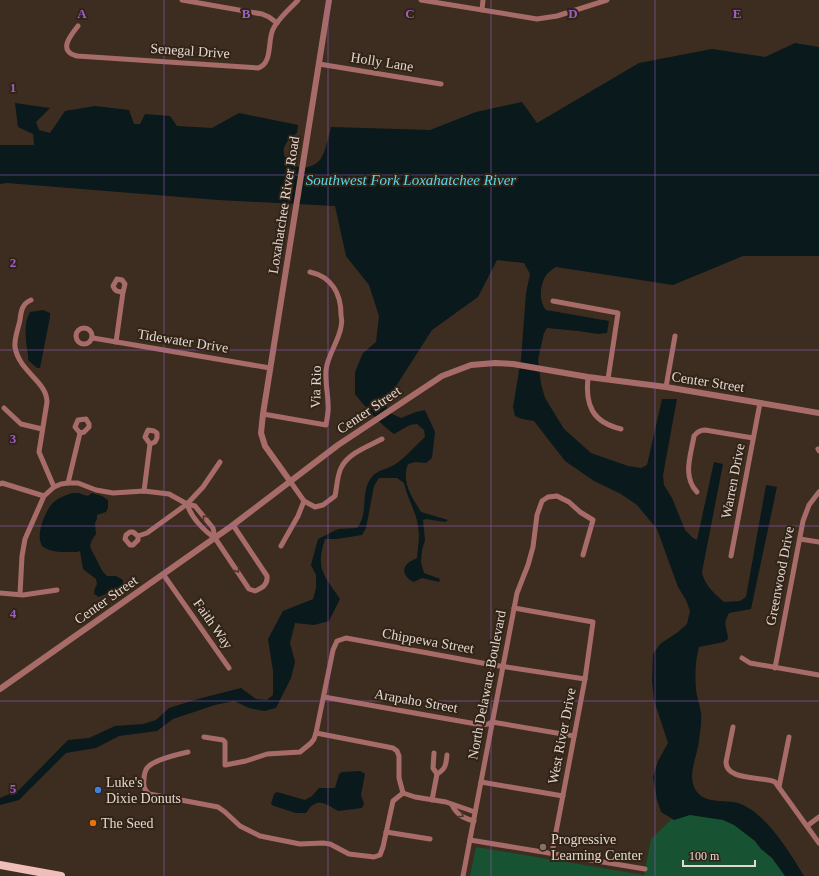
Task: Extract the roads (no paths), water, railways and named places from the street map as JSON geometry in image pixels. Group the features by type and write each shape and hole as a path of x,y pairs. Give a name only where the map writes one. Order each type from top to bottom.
{"main road":[{"path":"0,865 61,876"}],"street":[{"path":"182,0 262,14 277,23"},
{"name":"Senegal Drive","path":"78,26 66,44 68,51 77,56 258,68 266,62 272,32 277,23 298,0"},
{"name":"Loxahatchee River Road","path":"290,481 265,446 261,433 329,0"},
{"path":"421,0 528,18 557,16 607,0"},
{"path":"482,10 483,0"},
{"name":"Holly Lane","path":"319,64 441,84"},
{"name":"Via Rio","path":"263,414 326,425 328,404 326,372 329,355 342,326 341,308 340,300 333,285 321,276 310,272"},
{"path":"116,342 123,292"},
{"path":"31,300 26,303 22,309 15,347 23,366 43,388 46,394 47,402 39,448 40,455 54,487"},
{"path":"553,301 618,313 608,379"},
{"path":"666,387 675,336"},
{"name":"Tidewater Drive","path":"93,338 270,368"},
{"name":"Center Street","path":"0,689 215,538 338,445 442,376 471,365 495,363 519,365 819,412"},
{"path":"588,377 587,398 593,413 605,424 621,429"},
{"name":"Warren Drive","path":"731,556 760,403"},
{"path":"4,408 21,424 42,428"},
{"path":"697,492 691,486 688,470 694,436 699,431 705,430 753,438"},
{"path":"68,483 80,433"},
{"path":"290,481 304,501 315,508 323,505 335,496 340,469 344,462 359,451 382,439"},
{"path":"144,491 150,444"},
{"path":"138,536 147,532 187,504 203,487 220,462"},
{"path":"1,482 44,496"},
{"path":"20,594 23,549 28,532 44,496 54,487 68,483 78,483 96,490 113,493 144,491 169,494 187,504 195,506 213,528 215,538"},
{"name":"Greenwood Drive","path":"775,668 806,513 809,505 819,492"},
{"name":"North Delaware Boulevard","path":"463,876 517,593 533,547 537,515 542,501 548,497 557,496 569,502 580,512 593,520 582,555"},
{"path":"281,546 298,516 304,501"},
{"path":"187,504 189,509 208,533 215,538 249,589 255,591 266,584 267,576 233,525"},
{"path":"800,539 819,542"},
{"name":"Faith Way","path":"163,574 229,668"},
{"path":"0,593 20,594 57,590"},
{"name":"West River Drive","path":"514,608 593,622 585,679 552,854"},
{"name":"Chippewa Street","path":"324,697 335,644 339,640 346,638 493,665 503,665 585,679"},
{"path":"742,658 750,663 819,675"},
{"path":"204,737 223,740 225,742 224,765 246,762 267,754 300,752 314,739 324,697"},
{"name":"Arapaho Street","path":"324,697 482,725 492,722 574,736"},
{"path":"733,727 726,762 729,772 735,775 771,781 780,787 819,843"},
{"path":"316,733 393,748 397,751 399,756 399,778 403,792"},
{"path":"780,787 789,737"},
{"path":"188,752 151,764 147,768 144,778 143,786 145,791 149,794 218,807 240,826 251,833 260,836 300,844 330,844 349,854 370,857 380,855 393,801 403,792"},
{"path":"434,753 433,768 437,774"},
{"path":"432,800 437,774 446,767 447,755"},
{"path":"481,782 563,796"},
{"path":"403,792 415,797 432,800 475,812"},
{"path":"452,805 455,812 462,818 474,822"},
{"path":"807,826 819,817"},
{"path":"386,832 430,839"},
{"path":"470,840 645,869"}],"water":[{"name":"Southwest Fork Loxahatchee River","path":"795,43 819,47 819,256 743,256 673,285 556,267 546,275 542,287 541,299 546,310 609,321 607,333 598,334 547,328 544,333 538,360 541,384 545,398 564,429 591,453 628,466 641,468 647,465 662,399 677,399 663,475 664,485 672,498 685,530 697,540 714,462 723,464 702,572 707,585 724,602 740,601 746,597 766,485 777,487 751,609 729,613 725,624 728,639 724,642 699,647 695,679 696,693 701,713 701,723 692,776 695,789 704,798 738,803 758,815 776,834 804,876 785,876 772,858 761,849 755,841 734,825 723,820 690,815 674,820 661,812 657,800 653,777 658,761 668,743 654,700 652,681 653,654 660,644 687,624 690,611 686,600 678,587 657,529 637,505 621,494 594,481 565,461 534,421 515,416 513,407 521,359 526,293 530,274 524,263 497,260 478,297 432,330 391,394 384,402 390,413 401,418 425,410 435,432 432,458 426,463 415,462 408,464 406,477 408,489 421,512 448,520 445,522 426,519 423,520 425,540 421,562 424,573 440,579 439,582 422,578 414,582 406,577 404,568 409,562 417,558 419,534 417,520 404,483 397,478 379,478 374,486 366,528 362,535 337,539 325,539 322,549 321,565 326,577 340,599 329,621 314,625 295,623 290,643 295,662 291,678 276,708 264,711 249,708 234,701 215,705 173,719 157,731 119,736 96,748 66,753 19,800 0,805 0,798 19,790 68,740 89,738 115,726 143,724 156,720 169,708 241,688 256,699 267,700 273,695 273,671 268,639 283,611 313,599 316,588 316,575 311,565 318,539 338,529 357,528 363,516 366,490 371,478 377,472 390,467 399,461 425,437 424,430 417,424 410,425 394,434 373,416 355,394 355,372 363,353 376,342 379,316 369,285 346,256 335,206 218,200 7,183 0,184 0,145 34,145 33,134 18,127 15,103 50,108 36,122 39,130 50,133 65,111 95,106 129,110 134,124 140,124 145,114 170,116 177,126 212,128 239,113 298,125 297,133 288,141 284,149 285,156 289,162 295,166 303,168 312,166 320,160 325,149 331,127 430,130 476,112 522,102 537,123 639,63 712,49 765,57"},
{"path":"43,310 50,313 50,317 40,368 37,368 28,360 26,322 30,312"},
{"path":"72,493 88,496 92,493 102,496 108,500 108,508 106,512 97,515 95,523 96,534 90,546 103,572 107,576 116,576 123,580 123,584 99,597 94,594 97,584 96,579 83,569 80,551 52,551 45,548 41,544 40,532 42,524 51,504 59,498"},
{"path":"360,771 365,774 361,795 364,804 362,808 338,811 326,804 316,803 310,807 306,813 296,813 271,804 274,794 277,792 305,800 312,796 319,788 335,788 339,774 342,772"}],"place":[{"name":"Luke's Dixie Donuts","path":"98,790"},
{"name":"The Seed","path":"93,823"},
{"name":"Progressive Learning Center","path":"543,847"}]}
